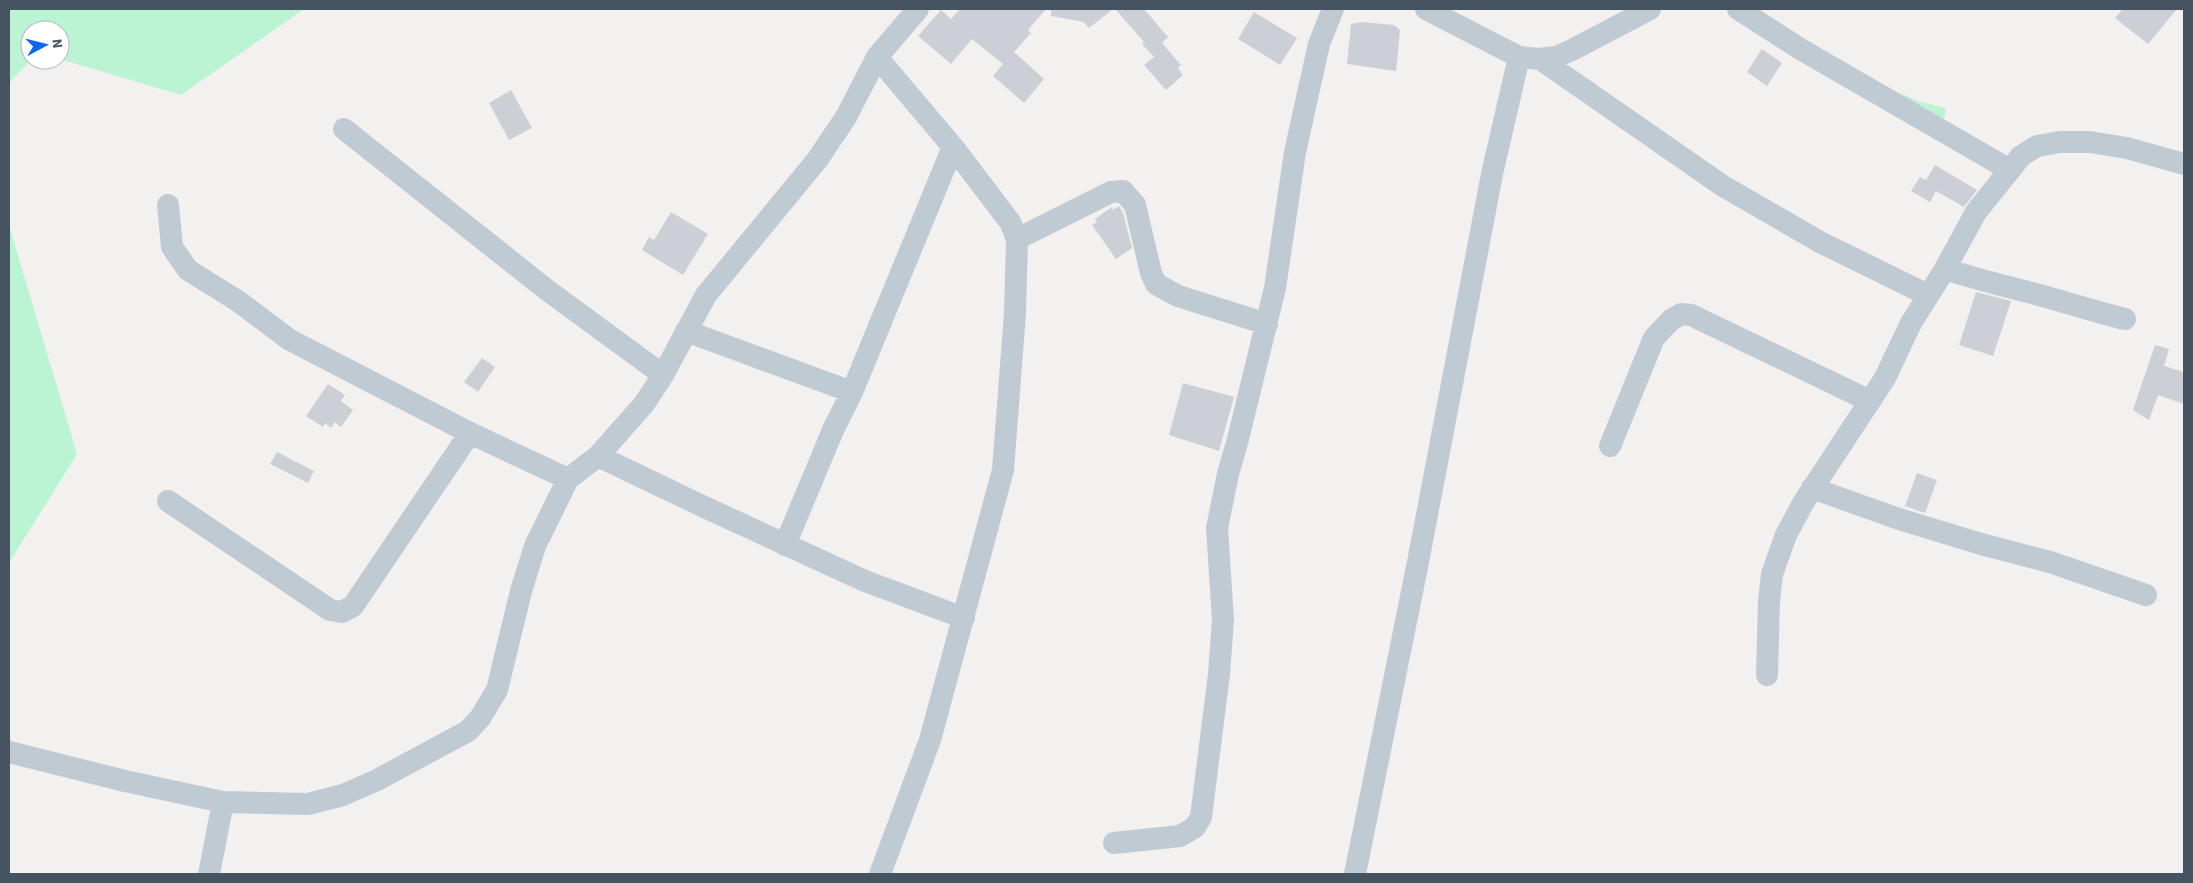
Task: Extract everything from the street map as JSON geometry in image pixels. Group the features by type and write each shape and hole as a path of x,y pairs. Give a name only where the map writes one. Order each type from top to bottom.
{"street":[{"path":"9,752 125,781 223,802 308,804 327,800 377,780 468,731 480,718 497,690 521,591 536,546 568,479 598,456 644,404 663,375 706,295 818,160 846,117 877,57 918,9"},
{"path":"1114,843 1180,836 1194,827 1202,817 1219,674 1223,620 1217,528 1228,474 1275,288 1295,152 1319,44 1333,9"},
{"path":"1426,9 1530,58 1723,186 1820,242 1928,295"},
{"path":"1530,58 1556,57 1650,9"},
{"path":"1738,9 1762,26 1865,88 2010,170"},
{"path":"877,57 953,147 1010,222 1016,239 1015,313 1003,470 930,740 880,874"},
{"path":"1355,874 1416,571 1492,174 1530,58"},
{"path":"344,129 547,290 663,375"},
{"path":"1767,675 1769,601 1772,574 1786,535 1812,488 1885,378 1911,323 1945,269 1976,212 2021,156 2037,146 2060,142 2090,142 2127,148 2184,164"},
{"path":"785,545 833,430 852,392 953,147"},
{"path":"1016,239 1111,192 1123,191 1135,204 1151,273 1156,284 1178,296 1267,324"},
{"path":"168,205 172,247 188,270 238,302 290,340 470,433 568,479"},
{"path":"1945,269 1990,284 2125,319"},
{"path":"1610,446 1654,338 1671,320 1681,314 1690,315 1870,401"},
{"path":"686,331 852,392"},
{"path":"168,501 330,610 342,612 352,606 470,433"},
{"path":"598,456 785,545 866,581 964,618"},
{"path":"1812,488 1899,519 1981,544 2050,562 2146,594"},
{"path":"209,874 223,802"}],"green space":[{"path":"9,9 304,9 181,95 70,62 70,20 20,20 21,70 9,83"},
{"path":"1899,92 1917,101 1945,108 1946,112 1941,126"},
{"path":"9,225 77,454 9,563"}],"building":[{"path":"960,9 1046,9 1028,30 1031,33 1014,52 1044,79 1024,103 993,76 1003,64 972,39 951,64 918,36 941,10 951,19"},
{"path":"1051,9 1113,9 1089,28 1084,22 1051,16"},
{"path":"1115,9 1144,9 1168,37 1162,43 1181,65 1178,68 1183,75 1166,90 1144,65 1154,57 1142,44 1144,42"},
{"path":"2123,9 2177,9 2148,44 2115,18"},
{"path":"1254,12 1297,38 1280,65 1238,39"},
{"path":"1362,22 1394,25 1400,30 1396,71 1347,64 1351,24"},
{"path":"1762,49 1782,63 1767,86 1747,72"},
{"path":"511,90 532,128 509,140 489,103"},
{"path":"1935,165 1977,190 1964,207 1936,191 1930,202 1911,191 1920,177 1926,180"},
{"path":"1119,206 1123,213 1132,248 1116,259 1092,225 1097,222 1095,219 1112,207 1113,210"},
{"path":"671,212 708,234 683,275 642,250 649,237 654,240"},
{"path":"1976,292 2011,301 1993,356 1959,345"},
{"path":"2155,345 2169,349 2164,366 2184,372 2184,404 2158,395 2149,420 2133,410"},
{"path":"482,358 495,367 478,392 464,382"},
{"path":"1183,383 1234,397 1219,451 1169,435"},
{"path":"328,384 345,395 341,401 353,410 341,427 335,422 331,428 325,423 323,427 306,416"},
{"path":"277,452 314,471 308,483 270,464"},
{"path":"1917,473 1937,480 1925,513 1905,506"}]}
